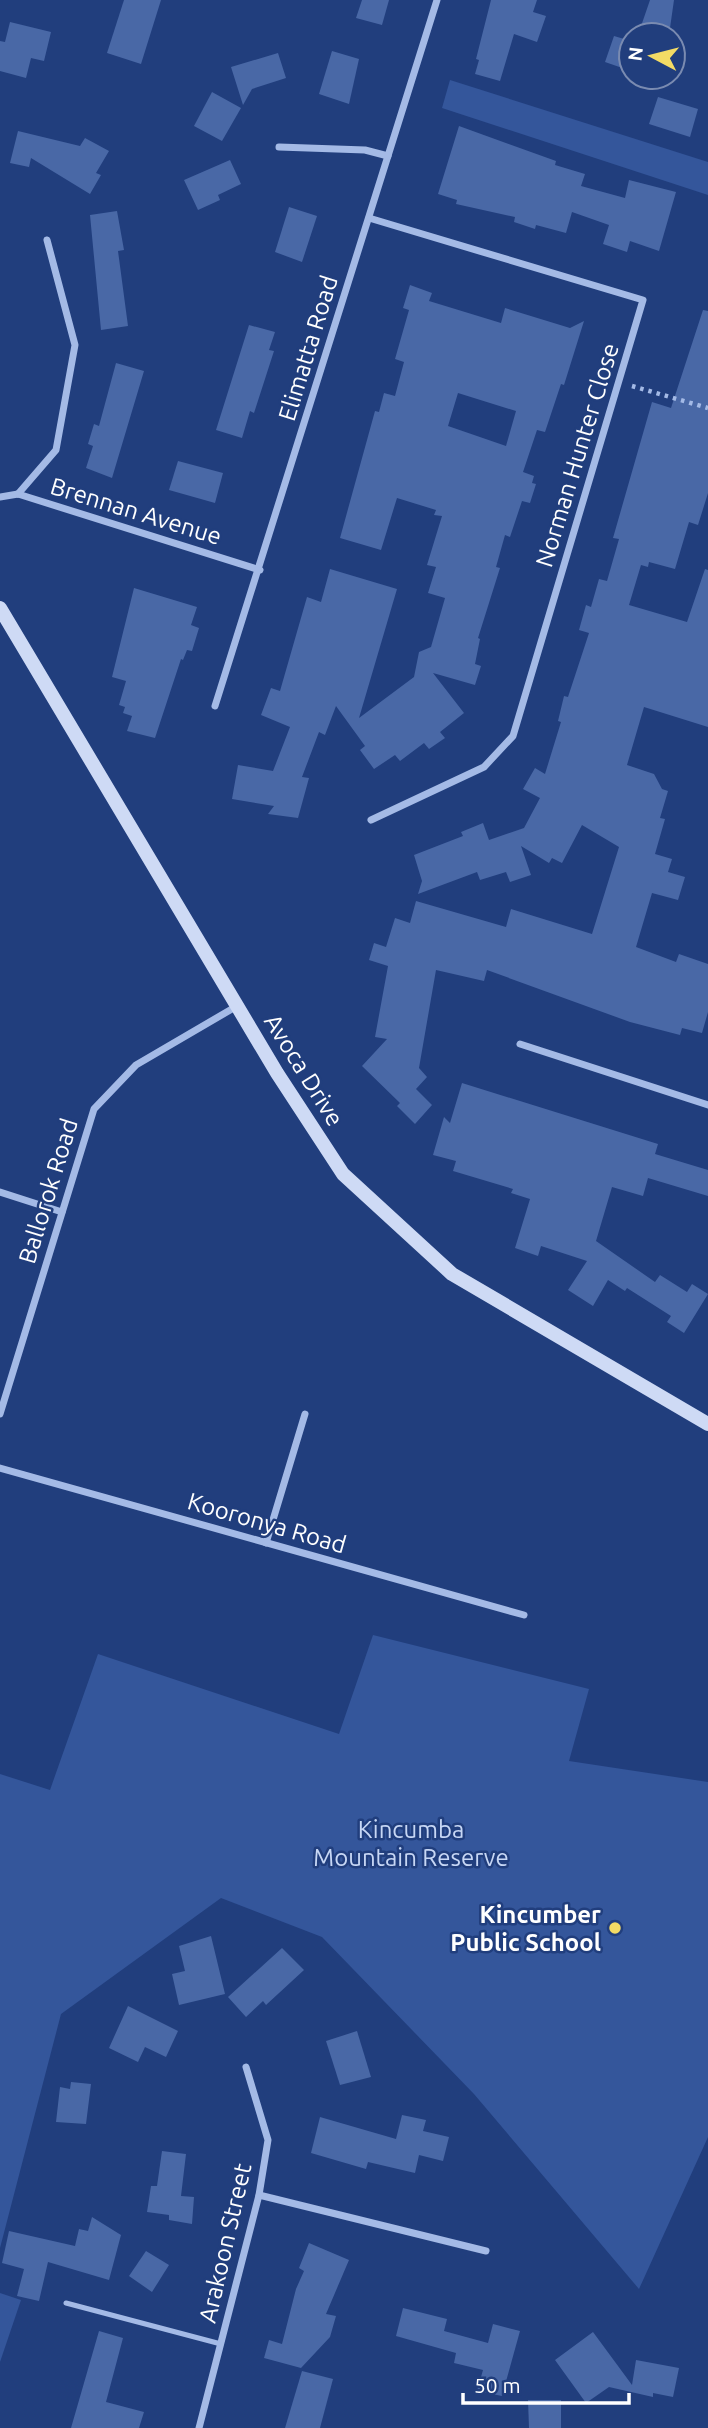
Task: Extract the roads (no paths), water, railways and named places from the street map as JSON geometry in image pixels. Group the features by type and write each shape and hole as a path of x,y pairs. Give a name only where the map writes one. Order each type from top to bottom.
{"main road":[{"name":"Avoca Drive","path":"0,608 277,1073 343,1174 452,1274 708,1424"}],"street":[{"name":"Elimatta Road","path":"215,706 260,570 436,0"},
{"path":"279,147 365,150 388,156"},
{"name":"Norman Hunter Close","path":"369,218 643,300 513,736 484,767 371,820"},
{"path":"18,494 56,450 75,345 47,240"},
{"name":"Brennan Avenue","path":"0,497 18,494 260,570"},
{"name":"Ballorok Road","path":"0,1414 94,1110 136,1065 237,1006"},
{"path":"520,1044 708,1105"},
{"path":"0,1192 62,1212"},
{"path":"266,1543 305,1414"},
{"name":"Kooronya Road","path":"0,1468 524,1615"},
{"name":"Arakoon Street","path":"199,2428 259,2195 268,2140 246,2067"},
{"path":"259,2195 486,2251"}],"lane":[{"path":"66,2303 221,2344"}],"place":[{"name":"Kincumber Public School","path":"615,1928"}],"park label":[{"name":"Kincumba Mountain Reserve","path":"411,1843"}]}
